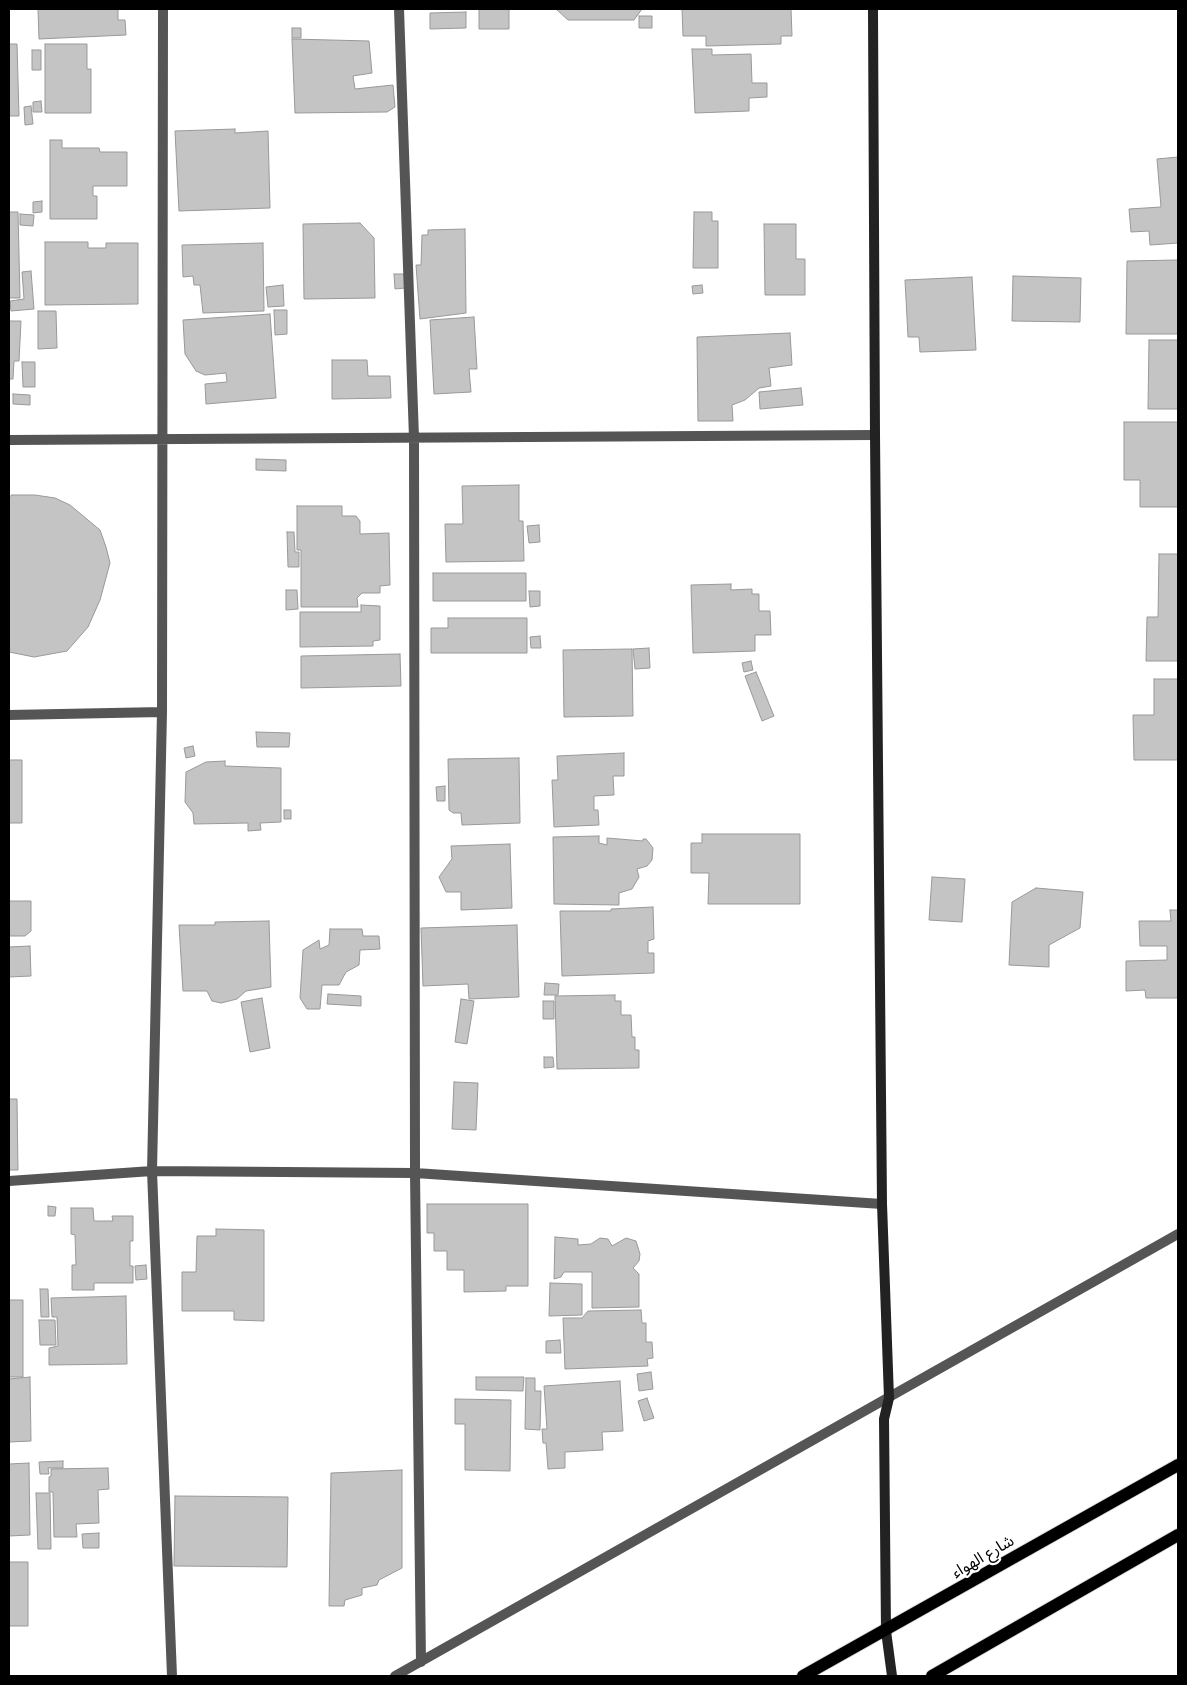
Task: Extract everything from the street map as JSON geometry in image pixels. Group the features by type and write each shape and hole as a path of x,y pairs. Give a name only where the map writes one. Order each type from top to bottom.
{"main road":[{"name":"شارع الهواء","path":"804,1676 1178,1465"},
{"path":"932,1676 1178,1534"}],"street":[{"path":"162,9 162,712 152,1171 172,1676"},
{"path":"399,9 414,438 415,1173 421,1662"},
{"path":"873,9 882,1204 889,1398 884,1419 886,1631 892,1676"},
{"path":"9,440 875,435"},
{"path":"9,715 162,712"},
{"path":"9,1181 152,1171 415,1173 882,1204"},
{"path":"395,1676 1178,1234"}],"building":[{"path":"38,9 118,9 118,20 125,20 126,35 39,39"},
{"path":"479,9 509,9 509,29 479,29"},
{"path":"556,9 642,9 634,20 568,20"},
{"path":"682,9 791,9 792,36 781,36 781,44 706,46 706,36 683,36"},
{"path":"466,12 466,28 430,29 430,13"},
{"path":"639,16 652,16 652,28 639,28"},
{"path":"292,28 301,28 301,38 292,38"},
{"path":"292,39 369,41 372,73 353,76 355,89 393,85 395,107 387,112 295,113"},
{"path":"9,44 17,44 19,116 9,116"},
{"path":"45,44 87,44 87,69 91,69 91,113 45,113"},
{"path":"692,49 712,49 712,55 751,54 752,83 767,83 767,97 749,98 749,111 695,113"},
{"path":"32,50 41,50 41,70 32,70"},
{"path":"41,101 42,112 33,112 33,102"},
{"path":"31,106 33,124 25,125 24,107"},
{"path":"235,129 235,133 268,131 270,208 179,211 175,131"},
{"path":"50,140 62,140 62,148 99,148 100,152 127,152 127,186 93,186 93,196 97,196 97,219 50,219"},
{"path":"1178,157 1178,243 1150,245 1149,231 1131,232 1129,209 1161,207 1157,159"},
{"path":"42,201 42,212 33,213 33,202"},
{"path":"9,212 18,212 20,298 9,298"},
{"path":"694,212 712,212 712,221 718,221 718,268 693,268"},
{"path":"20,214 34,215 33,226 20,225"},
{"path":"360,223 374,238 375,298 304,299 303,224"},
{"path":"764,224 796,224 796,259 805,259 805,295 765,295"},
{"path":"465,229 466,313 420,319 416,265 421,265 422,235 428,235 428,230"},
{"path":"45,242 88,242 88,248 106,248 106,243 138,243 138,304 45,305"},
{"path":"263,243 264,311 203,313 200,285 194,285 193,276 183,277 182,245"},
{"path":"1178,260 1178,334 1126,334 1127,261"},
{"path":"31,271 34,309 11,311 10,301 24,299 22,272"},
{"path":"394,274 404,274 405,288 395,289"},
{"path":"1013,276 1081,278 1080,322 1012,321"},
{"path":"972,277 976,350 920,352 919,337 908,337 905,280"},
{"path":"283,285 284,306 268,307 266,287"},
{"path":"702,285 703,293 693,294 692,286"},
{"path":"274,310 287,310 287,334 275,335"},
{"path":"38,311 56,311 57,348 38,349"},
{"path":"270,314 276,398 206,404 205,384 227,382 226,373 205,375 196,371 185,354 183,320"},
{"path":"474,317 477,369 469,369 471,392 434,394 430,320"},
{"path":"9,321 21,321 19,361 14,361 13,379 9,379"},
{"path":"790,333 792,365 769,368 771,386 759,388 745,400 732,405 733,421 698,421 697,337"},
{"path":"1149,340 1178,340 1178,409 1148,409"},
{"path":"332,360 367,360 368,376 390,376 391,398 332,399"},
{"path":"22,362 35,362 35,387 23,387"},
{"path":"801,388 803,405 760,409 759,392"},
{"path":"13,394 30,395 30,405 13,404"},
{"path":"1124,422 1178,422 1178,507 1140,507 1140,480 1124,480"},
{"path":"256,459 286,460 286,471 256,470"},
{"path":"519,485 519,521 523,521 524,561 446,562 445,524 463,524 462,486"},
{"path":"12,495 35,495 55,498 70,505 100,530 106,547 110,563 100,600 88,627 67,651 34,657 9,652 9,497"},
{"path":"297,506 342,506 342,516 356,516 360,521 360,534 389,533 390,585 380,586 380,593 362,593 357,598 358,607 301,607 301,550 297,550"},
{"path":"539,525 540,542 529,543 527,526"},
{"path":"287,532 294,532 295,552 299,552 299,567 288,567"},
{"path":"1159,554 1178,554 1178,661 1146,661 1147,617 1158,617"},
{"path":"433,573 526,573 526,601 433,601"},
{"path":"731,584 731,590 752,589 752,594 759,594 759,611 770,611 771,635 755,635 755,651 693,653 691,585"},
{"path":"286,590 297,590 298,609 286,610"},
{"path":"529,591 540,591 540,606 530,607"},
{"path":"361,605 380,606 380,640 373,641 373,646 300,647 300,612 361,612"},
{"path":"448,618 527,618 527,653 431,653 431,628 448,628"},
{"path":"540,636 541,648 531,648 530,637"},
{"path":"649,648 650,668 635,669 633,649"},
{"path":"632,649 633,716 564,717 563,650"},
{"path":"400,654 401,686 301,688 301,656"},
{"path":"751,661 753,670 744,672 742,663"},
{"path":"756,672 774,716 762,721 745,676"},
{"path":"1154,679 1178,679 1178,760 1134,760 1133,715 1154,715"},
{"path":"256,732 290,733 289,747 257,747"},
{"path":"193,746 195,756 186,758 184,748"},
{"path":"624,753 624,776 613,776 614,795 594,796 594,810 598,810 599,825 554,827 552,780 558,780 557,756"},
{"path":"519,758 520,823 462,825 461,813 453,813 449,810 448,759"},
{"path":"9,760 22,760 22,823 9,823"},
{"path":"225,761 225,766 281,768 281,822 260,823 261,830 248,831 248,823 194,824 193,813 185,802 186,772 206,762"},
{"path":"445,786 445,801 437,801 436,787"},
{"path":"284,810 291,810 291,819 284,819"},
{"path":"702,834 800,834 800,904 708,904 709,873 691,873 691,843 702,843"},
{"path":"599,836 599,843 607,845 607,838 643,841 643,839 646,839 653,848 652,860 647,866 637,869 639,877 632,889 619,893 619,905 554,904 553,837"},
{"path":"510,844 512,908 461,910 461,892 446,892 439,877 452,859 451,846"},
{"path":"932,877 965,879 962,922 929,920"},
{"path":"1036,888 1083,892 1080,928 1049,945 1049,967 1009,965 1012,902"},
{"path":"9,901 31,901 31,931 25,936 9,936"},
{"path":"653,907 654,939 648,941 648,953 654,953 654,973 562,976 560,911 611,911 611,909"},
{"path":"1170,910 1178,910 1178,998 1146,998 1145,990 1126,991 1126,961 1167,960 1167,946 1140,946 1139,921 1171,921"},
{"path":"269,921 271,987 246,991 237,999 221,1003 212,1001 207,991 183,991 179,925 215,925 215,922"},
{"path":"517,925 519,997 469,999 468,984 423,986 421,928"},
{"path":"330,929 362,929 363,936 379,936 380,949 360,950 359,965 346,972 339,985 322,985 320,1009 307,1009 300,998 303,950 319,940 320,949 329,945"},
{"path":"30,946 31,976 9,977 9,947"},
{"path":"545,983 559,984 558,995 544,995"},
{"path":"328,994 361,996 361,1006 327,1004"},
{"path":"615,995 615,1001 621,1001 621,1015 631,1015 632,1037 635,1037 635,1050 639,1050 639,1068 557,1069 555,996"},
{"path":"262,998 270,1048 250,1052 241,1002"},
{"path":"461,999 474,1001 467,1044 455,1042"},
{"path":"543,1001 554,1001 554,1019 543,1019"},
{"path":"544,1057 553,1057 554,1067 544,1068"},
{"path":"454,1082 478,1083 476,1130 452,1129"},
{"path":"9,1099 17,1099 18,1170 9,1170"},
{"path":"427,1204 528,1204 528,1286 506,1286 506,1291 464,1292 464,1270 447,1270 447,1251 434,1251 434,1233 427,1233"},
{"path":"48,1206 56,1207 55,1216 48,1216"},
{"path":"71,1208 93,1208 94,1221 113,1221 112,1216 133,1216 130,1266 133,1266 133,1283 94,1283 94,1290 72,1290 72,1265 76,1265 75,1235 71,1234"},
{"path":"216,1229 264,1230 264,1321 234,1320 234,1311 182,1311 182,1272 196,1272 197,1236 216,1236"},
{"path":"555,1237 578,1239 578,1245 591,1244 600,1238 608,1239 612,1246 626,1238 636,1241 640,1254 639,1261 633,1268 639,1274 639,1307 592,1308 592,1272 564,1272 561,1277 554,1279"},
{"path":"146,1265 147,1279 136,1280 135,1266"},
{"path":"550,1283 582,1284 582,1315 549,1316"},
{"path":"40,1289 48,1289 49,1317 41,1317"},
{"path":"126,1296 127,1364 49,1365 49,1348 58,1346 57,1317 52,1317 51,1298"},
{"path":"9,1300 23,1300 23,1377 9,1377"},
{"path":"641,1310 642,1323 646,1323 646,1342 652,1342 653,1358 647,1359 648,1366 565,1369 563,1318 582,1318 588,1311"},
{"path":"39,1320 55,1320 56,1345 40,1345"},
{"path":"560,1340 561,1353 546,1353 546,1341"},
{"path":"651,1372 653,1389 639,1391 637,1374"},
{"path":"30,1377 31,1441 9,1442 9,1379"},
{"path":"476,1377 524,1377 523,1391 476,1390"},
{"path":"526,1378 535,1378 535,1391 541,1391 540,1430 525,1429"},
{"path":"620,1381 623,1431 602,1432 603,1450 565,1452 565,1468 548,1469 546,1443 543,1443 542,1429 547,1429 544,1386"},
{"path":"647,1398 654,1418 644,1421 638,1401"},
{"path":"455,1399 511,1400 510,1471 465,1470 465,1424 455,1424"},
{"path":"63,1461 63,1468 48,1468 49,1474 40,1474 39,1462"},
{"path":"29,1463 30,1535 9,1536 9,1464"},
{"path":"108,1468 109,1489 98,1490 99,1523 76,1524 77,1537 54,1537 53,1492 49,1492 51,1469"},
{"path":"402,1470 402,1568 379,1580 377,1585 362,1588 362,1595 345,1600 344,1606 329,1606 331,1473"},
{"path":"36,1493 50,1493 51,1549 38,1549"},
{"path":"175,1496 288,1497 287,1567 174,1566"},
{"path":"99,1533 99,1548 83,1548 82,1534"},
{"path":"9,1562 28,1562 28,1626 9,1626"}]}
